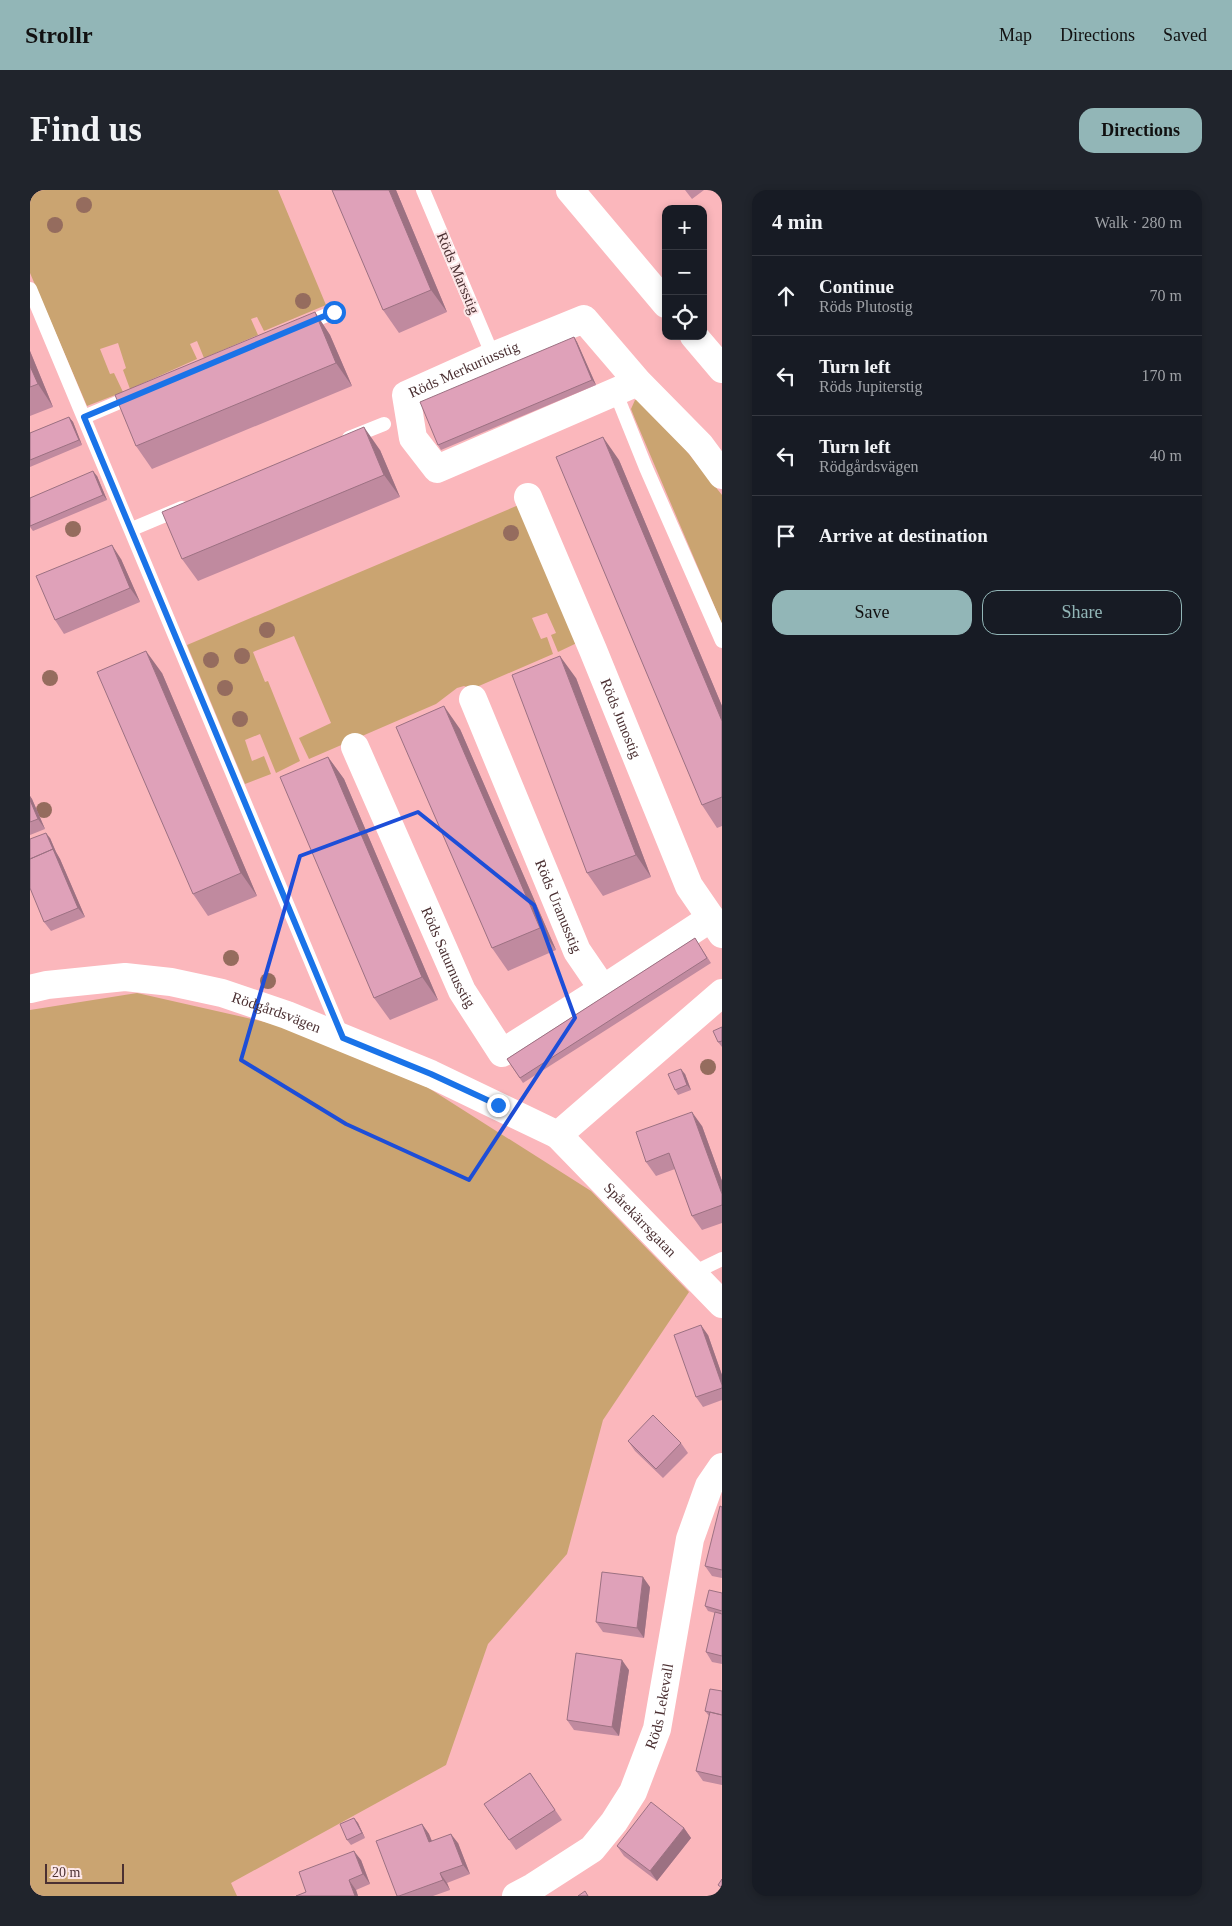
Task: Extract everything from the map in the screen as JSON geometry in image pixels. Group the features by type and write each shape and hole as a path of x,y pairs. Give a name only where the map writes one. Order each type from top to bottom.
{"street":[{"path":"570,190 662,299"},
{"name":"Röds Merkuriusstig","path":"626,386 437,469 413,438 406,395 493,356 584,319 626,386 700,445 722,475"},
{"path":"697,340 722,369"},
{"name":"Röds Junostig","path":"528,497 593,650 689,886 717,926"},
{"name":"Röds Uranusstig","path":"473,699 577,951 603,989"},
{"name":"Röds Saturnusstig","path":"355,747 462,991 502,1052 603,989"},
{"path":"603,989 717,926"},
{"name":"Rödgårdsvägen","path":"30,989 47,985 125,977 171,982 222,993 287,1015 431,1074 558,1135"},
{"path":"558,1135 722,993"},
{"name":"Spårekärrsgatan","path":"558,1135 722,1304"},
{"name":"Röds Lekevall","path":"516,1896 592,1849 614,1822 633,1792 657,1729 690,1539 709,1486 722,1467"}],"lane":[{"name":"Röds Marsstig","path":"423,190 493,356"},
{"path":"30,289 343,1038"},
{"path":"289,331 334,312"},
{"path":"626,386 646,468 722,641"},
{"path":"84,417 146,391"},
{"path":"339,443 384,424"},
{"path":"132,530 195,503"},
{"path":"693,1273 722,1259"}],"highlighted area":[{"path":"418,812 534,905 575,1018 469,1180 346,1124 241,1060 300,856"}],"shaded area":[{"path":"42,190 278,190 326,305 264,331 257,317 251,319 258,335 204,358 197,341 190,344 197,359 130,389 123,370 126,368 118,343 100,349 110,374 114,373 123,392 87,406 30,273 30,195"},
{"path":"635,400 638,400 668,428 722,495 722,624 631,409"},
{"path":"521,504 579,642 558,652 551,635 556,633 547,613 532,618 541,639 547,637 553,654 472,689 464,686 457,688 436,704 309,759 299,738 331,723 294,636 253,652 265,682 268,681 300,761 276,773 260,734 245,740 252,761 264,756 271,774 245,784 187,645"},
{"path":"137,993 274,1024 427,1087 591,1191 689,1292 603,1420 567,1554 488,1644 446,1765 231,1883 237,1896 30,1896 30,1010"}],"building":[{"path":"332,190 389,190 431,290 383,310"},
{"path":"315,312 336,363 136,446 115,395"},
{"path":"574,337 592,380 438,445 420,402"},
{"path":"30,366 38,384 30,387"},
{"path":"69,417 79,440 30,460 30,433"},
{"path":"364,427 384,475 182,559 162,512"},
{"path":"603,437 722,721 722,797 702,805 556,457"},
{"path":"93,471 103,495 30,526 30,498"},
{"path":"112,545 130,588 55,620 36,576"},
{"path":"146,651 241,873 193,894 97,672"},
{"path":"560,656 636,855 587,873 512,675"},
{"path":"444,706 540,928 492,948 396,727"},
{"path":"328,757 422,977 374,998 280,777"},
{"path":"30,800 38,819 30,822"},
{"path":"46,833 53,849 30,859 30,839"},
{"path":"53,849 78,908 44,922 30,888 30,859"},
{"path":"695,938 707,958 520,1078 507,1059"},
{"path":"722,1027 722,1041 718,1042 713,1031"},
{"path":"681,1069 687,1085 675,1090 668,1074"},
{"path":"692,1112 722,1194 722,1205 692,1216 669,1153 646,1162 636,1132"},
{"path":"701,1325 722,1388 696,1397 674,1335"},
{"path":"653,1415 681,1443 656,1469 628,1441"},
{"path":"720,1506 722,1507 722,1570 705,1566"},
{"path":"602,1572 643,1577 637,1628 596,1622"},
{"path":"709,1590 722,1593 722,1611 705,1606"},
{"path":"715,1612 722,1614 722,1656 706,1652"},
{"path":"576,1653 622,1660 612,1727 567,1720"},
{"path":"710,1689 722,1691 722,1715 705,1711"},
{"path":"710,1712 722,1715 722,1777 696,1771"},
{"path":"530,1773 555,1810 509,1840 484,1804"},
{"path":"651,1802 684,1828 650,1871 617,1846"},
{"path":"354,1818 362,1833 347,1840 340,1824"},
{"path":"422,1824 429,1842 451,1834 463,1865 440,1873 443,1880 397,1896 376,1841"},
{"path":"354,1851 363,1874 349,1880 355,1896 296,1896 306,1892 299,1872"},
{"path":"722,1879 722,1888 718,1885"},
{"path":"585,1891 588,1896 578,1896"}],"route":[{"path":"334,312 84,417 343,1038 431,1074 498,1105"}]}
